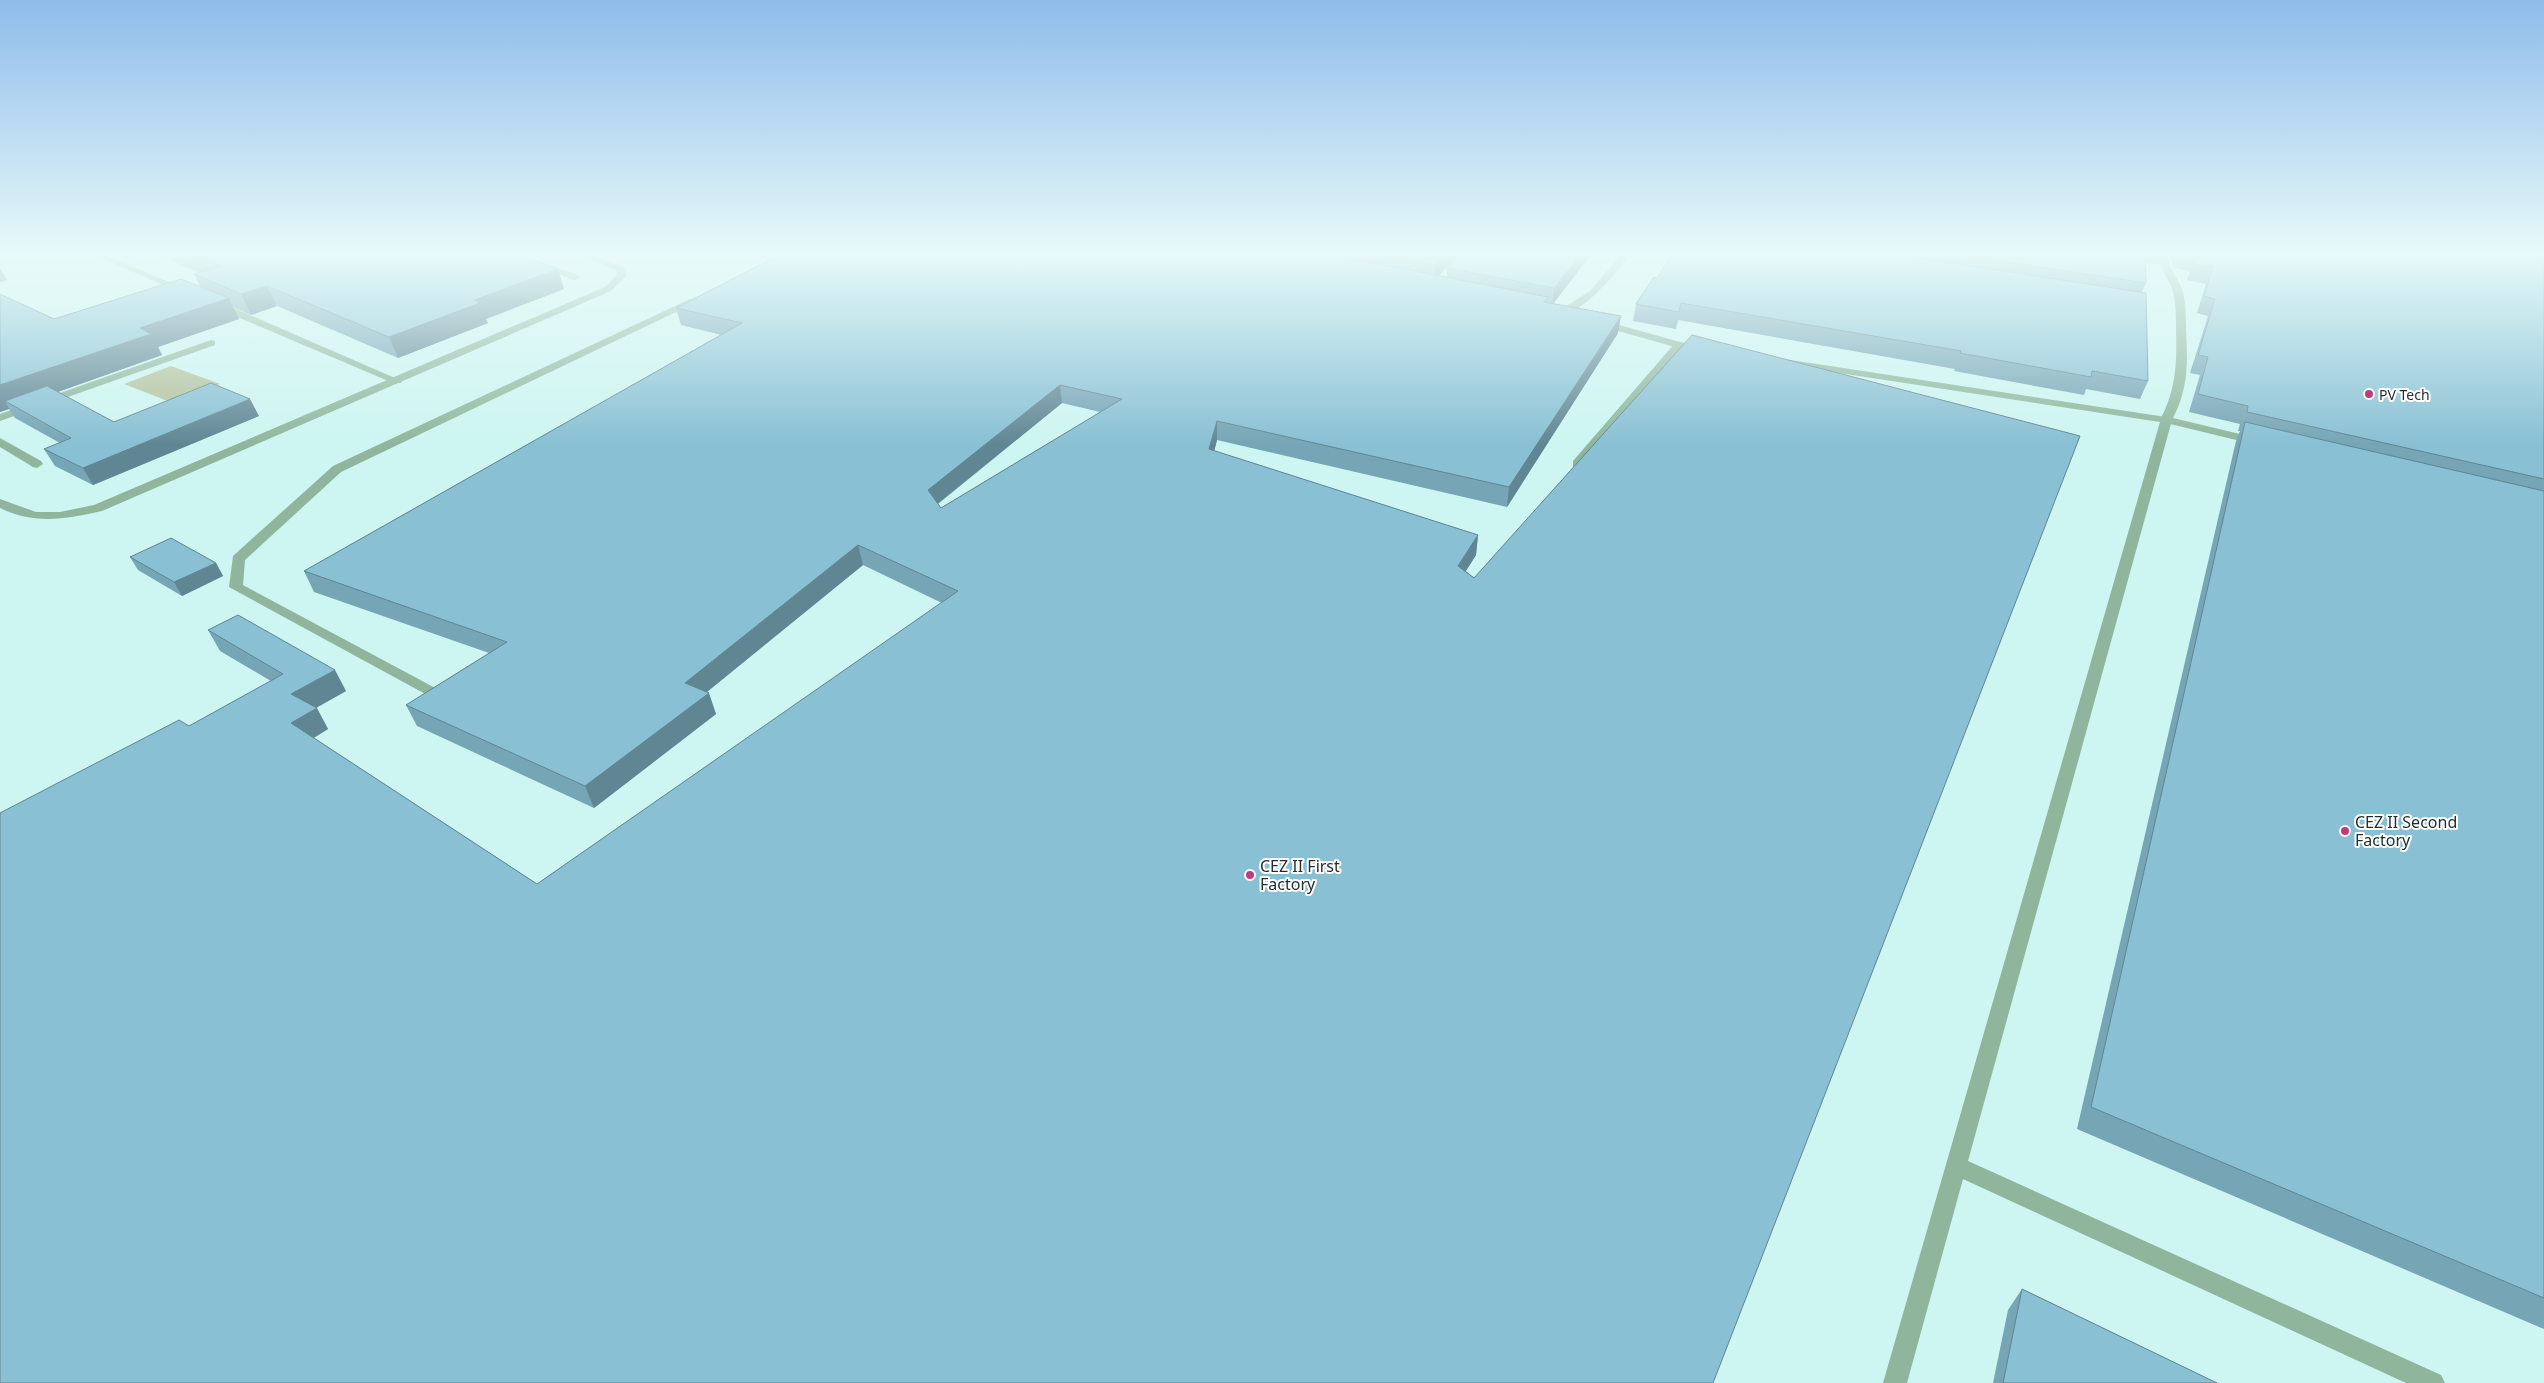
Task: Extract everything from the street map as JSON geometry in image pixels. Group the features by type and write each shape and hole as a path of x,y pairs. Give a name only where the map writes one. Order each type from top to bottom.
{"street":[{"path":"246,317 397,381"},
{"path":"0,503 18,514 33,516 51,516 98,508 545,317"},
{"path":"434,693 236,587 238,559 337,469 659,317"},
{"path":"1578,317 1679,346 1718,352"},
{"path":"1895,1383 2166,420 2176,403 2182,375 2184,347 2181,317"},
{"path":"0,418 211,343"},
{"path":"1576,464 1679,346"},
{"path":"1767,359 2166,420 2273,445"},
{"path":"0,442 37,464"},
{"path":"1956,1166 2433,1383"}],"green space":[{"path":"171,366 220,384 173,403 124,384"}],"building":[{"path":"0,317 49,317 54,319 62,317 174,317 140,328 151,334 0,385"},
{"path":"340,317 444,317 389,337"},
{"name":"CEZ II First Factory","path":"714,317 1621,317 1509,487 1217,421 1209,449 1478,535 1458,566 1474,578 1692,335 2080,436 1713,1383 0,1383 0,813 179,720 189,726 283,674 208,630 238,615 335,670 291,694 317,708 291,723 537,884 958,591 858,545 685,683 709,693 585,786 406,705 507,642 304,571 742,323","holes":["1060,385 1122,399 941,508 928,490"]},
{"path":"1760,317 2147,317 2148,381 2092,371 2091,377 1960,353 1961,351"},
{"name":"PV Tech","path":"2210,317 2544,317 2544,479 2247,412 2248,406 2198,394 2208,357 2198,355"},
{"path":"211,383 250,399 83,468 44,449 71,438 5,401 47,386 114,422"},
{"name":"CEZ II Second Factory","path":"2245,422 2544,491 2544,1298 2091,1107"},
{"path":"171,538 216,563 174,582 130,557"},
{"path":"2022,1289 2217,1383 2003,1383"}],"place":[{"name":"PV Tech","path":"2369,394"},
{"name":"CEZ II Second Factory","path":"2345,831"},
{"name":"CEZ II First Factory","path":"1250,875"}]}
